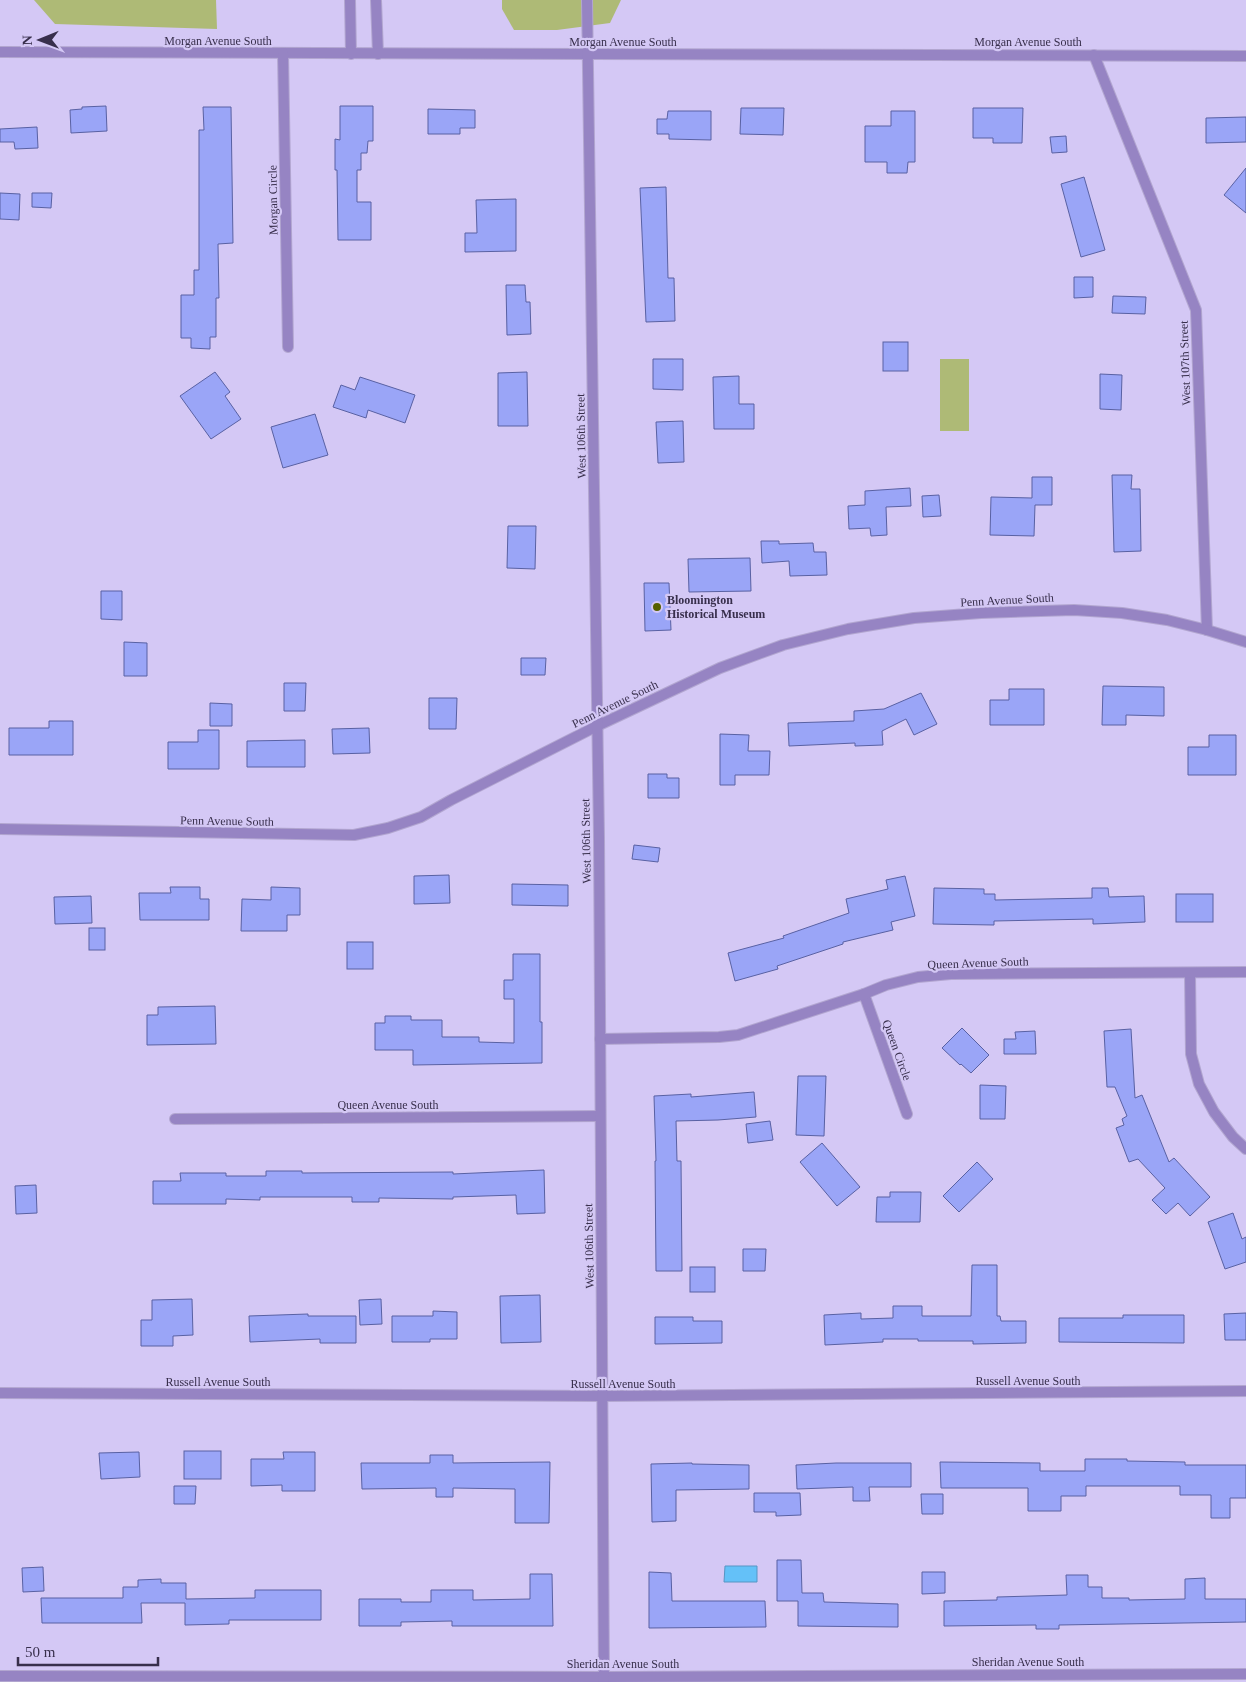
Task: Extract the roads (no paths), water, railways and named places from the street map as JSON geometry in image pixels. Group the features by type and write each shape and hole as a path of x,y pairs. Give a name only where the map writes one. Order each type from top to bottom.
{"street":[{"path":"350,0 351,54"},
{"path":"376,0 378,54"},
{"name":"West 106th Street","path":"587,0 597,726 604,1679"},
{"name":"Morgan Avenue South","path":"0,52 1246,56"},
{"name":"Morgan Circle","path":"283,53 288,347"},
{"name":"West 107th Street","path":"1094,55 1196,310 1207,630"},
{"name":"Penn Avenue South","path":"0,829 354,835 388,828 421,817 597,726 720,668 783,645 848,629 914,618 981,613 1074,610 1122,612 1167,620 1246,642"},
{"name":"Queen Avenue South","path":"600,1039 719,1037 738,1034 894,983 918,977 951,974 1246,972"},
{"path":"1190,973 1191,1054 1199,1084 1214,1112 1233,1137 1246,1149"},
{"name":"Queen Circle","path":"864,994 907,1114"},
{"name":"Queen Avenue South","path":"175,1119 600,1116"},
{"name":"Russell Avenue South","path":"0,1393 603,1396 1246,1391"},
{"name":"Sheridan Avenue South","path":"0,1676 604,1679 1246,1674"}],"water":[{"path":"725,1566 757,1566 757,1582 724,1582"}],"place":[{"name":"Bloomington Historical Museum","path":"657,607"}]}
